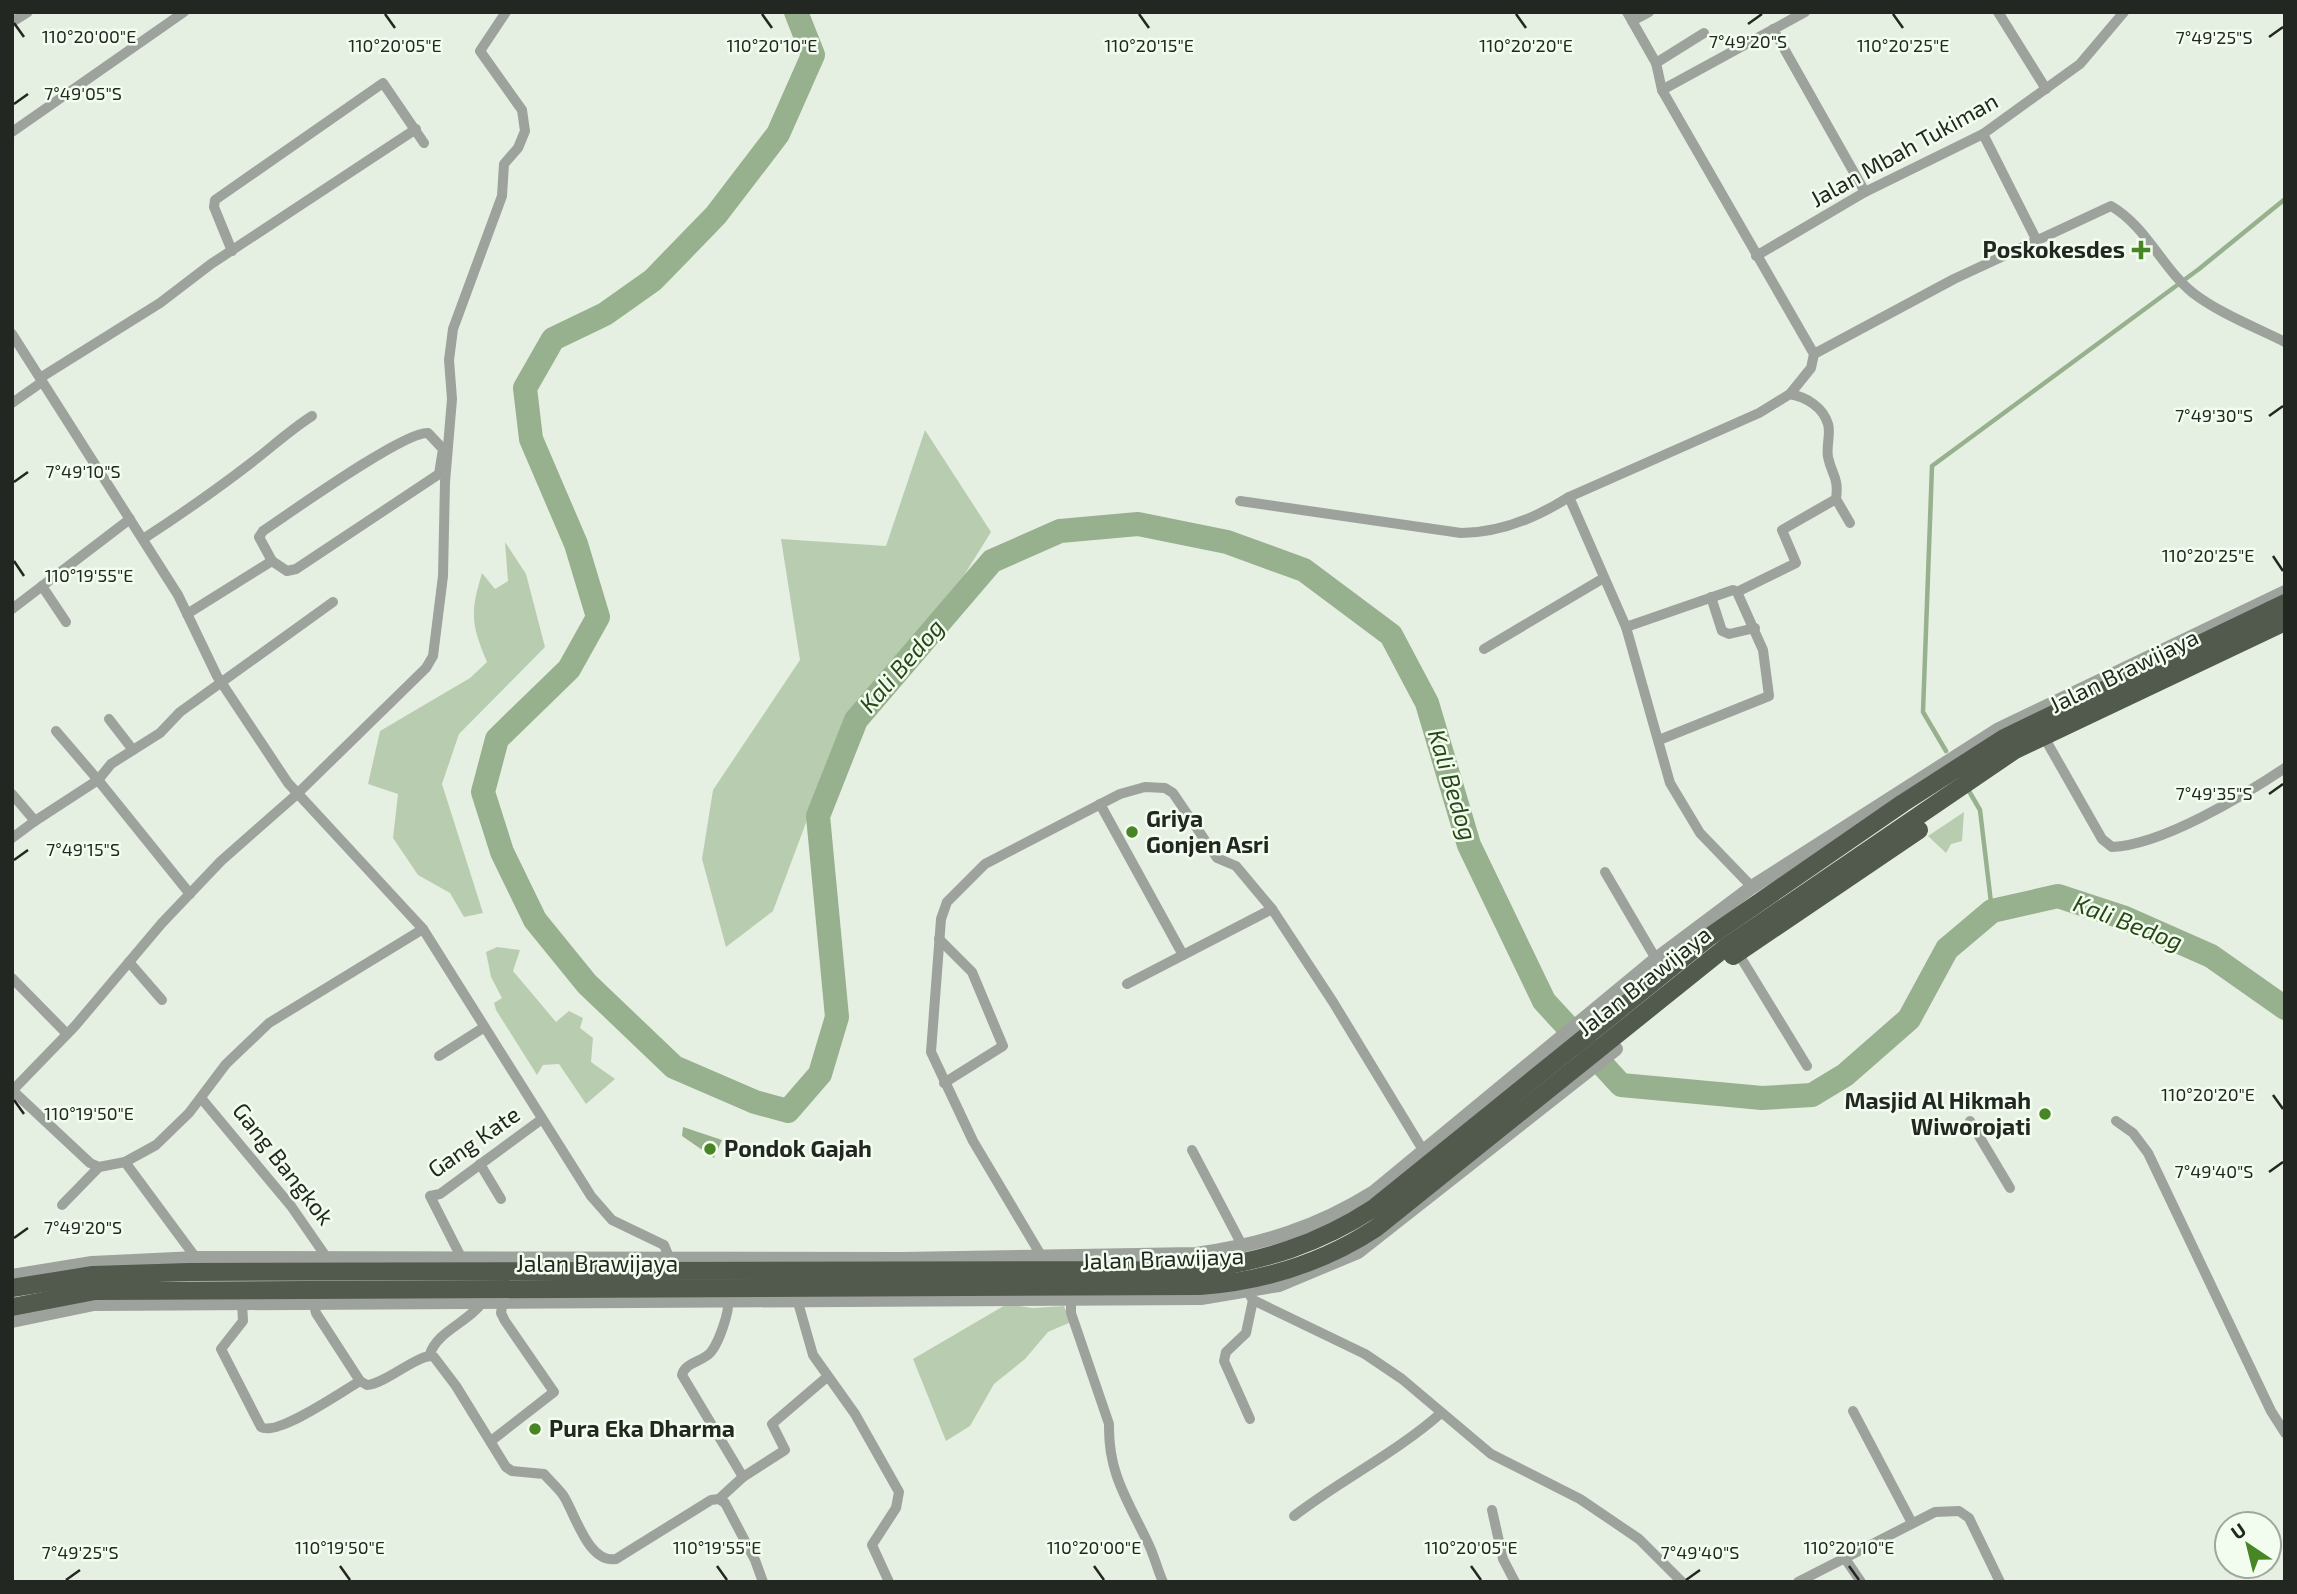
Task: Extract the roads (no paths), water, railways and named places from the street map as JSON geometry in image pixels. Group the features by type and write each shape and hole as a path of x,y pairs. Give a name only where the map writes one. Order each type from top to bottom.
{"highway":[{"name":"Jalan Brawijaya","path":"12,1307 95,1291 1229,1284 1300,1266 1346,1248 1413,1200 1514,1104 1591,1021 1825,856 1899,798 2004,738 2285,603"},
{"name":"Jalan Brawijaya","path":"12,1288 93,1275 189,1272 1199,1270 1251,1262 1306,1245 1340,1230 1374,1208 1426,1155 1612,1045 1726,947 1835,871 1968,789 2020,761 2047,742 2285,622"},
{"path":"2047,742 2285,633"},
{"path":"1612,1045 1929,815"},
{"path":"1825,856 1835,871"}],"street":[{"path":"12,22 28,12"},
{"path":"12,132 184,12"},
{"path":"423,929 269,1023 226,1064 201,1098 156,1145 125,1162 99,1167 90,1163 12,1091 67,1034 221,861 296,795 426,668 433,656 443,576 445,482 453,399 449,360 453,329 502,195 503,164 518,148 525,131 522,110 480,51 506,12"},
{"path":"1662,90 1805,12"},
{"path":"1998,12 2046,89"},
{"name":"Jalan Mbah Tukiman","path":"1756,256 1866,192 1983,134 2080,64 2124,12"},
{"path":"1240,501 1461,533 1482,533 1548,511 1569,498 1733,425 1790,394 1811,368 1814,354 1662,90 1656,63 1637,15"},
{"path":"1773,29 1866,192"},
{"path":"1656,63 1704,33"},
{"path":"232,251 221,229 215,200 383,83 424,143"},
{"path":"12,403 41,380 160,303 232,251 416,129"},
{"path":"1983,134 2037,241"},
{"path":"1814,354 1954,279 2111,206 2127,215 2163,263 2194,293 2285,342"},
{"path":"12,334 143,539 187,614 221,682 296,795 423,929 591,1196 612,1220 664,1245 669,1257"},
{"path":"1790,394 1806,399 1828,425 1829,460 1838,484 1836,499 1850,523"},
{"path":"143,539 183,514 257,458 283,434 312,416"},
{"path":"428,433 438,440 443,449 439,474 296,569 287,571 272,561 259,537 263,531 417,434 428,433"},
{"path":"1569,498 1602,579 1626,627 1671,783 1700,833 1752,887"},
{"path":"1626,627 1733,590 1737,592 1795,564 1782,530 1836,499"},
{"path":"12,609 130,519"},
{"path":"187,614 272,561"},
{"path":"1484,649 1602,579"},
{"path":"42,586 66,622"},
{"path":"1659,740 1769,696 1766,663 1755,628 1737,592"},
{"path":"1591,1021 1656,959 1752,887 1899,798 1999,729 2285,592"},
{"path":"1711,597 1722,631 1729,634 1755,628"},
{"path":"12,838 98,780 111,764 160,733 180,712 333,602"},
{"path":"108,719 133,750"},
{"path":"56,731 190,894"},
{"path":"2047,742 2102,839 2112,847 2129,846 2220,809 2285,768"},
{"path":"12,1276 92,1263 196,1258 1042,1257 1196,1254 1243,1247 1334,1217 1426,1155 1333,1002 1272,909 1236,866 1216,858 1173,793 1165,788 1145,787 1100,804 985,864 947,902 939,939 931,1052 973,1141 1042,1257"},
{"path":"12,794 35,821"},
{"path":"1100,804 1183,955"},
{"path":"1605,872 1656,959"},
{"path":"1128,984 1272,909"},
{"path":"939,939 972,972 1003,1046 944,1083"},
{"path":"1738,953 1807,1066"},
{"path":"129,962 162,1000"},
{"path":"12,978 67,1034"},
{"path":"439,1056 483,1028"},
{"name":"Gang Bangkok","path":"201,1098 291,1206 327,1258"},
{"path":"12,1321 94,1304 1251,1296 1358,1252 1514,1104"},
{"name":"Gang Kate","path":"461,1257 430,1196 440,1194 542,1119"},
{"path":"1970,1121 2010,1188"},
{"path":"2116,1121 2133,1133 2148,1153 2271,1411 2285,1433"},
{"path":"1192,1150 1243,1247"},
{"path":"125,1162 196,1258"},
{"path":"480,1164 501,1199"},
{"path":"62,1205 99,1167"},
{"path":"1251,1296 1365,1354 1402,1379 1491,1454 1580,1499 1639,1539 1682,1582"},
{"path":"1250,1419 1224,1361 1226,1352 1246,1333 1251,1296"},
{"path":"797,1299 808,1344 827,1377 855,1414 899,1492 896,1508 872,1545 890,1582"},
{"path":"1071,1299 1071,1313 1109,1424 1108,1443 1115,1478 1149,1545 1163,1582"},
{"path":"729,1300 728,1315 712,1351 686,1367 682,1375 743,1477"},
{"path":"313,1301 316,1313 360,1381 367,1385 384,1381 430,1354 433,1345 473,1314 483,1301"},
{"path":"491,1441 555,1392 505,1321 501,1313 503,1301"},
{"path":"242,1302 243,1321 221,1349 261,1427 272,1429 298,1416 308,1415 360,1381"},
{"path":"430,1354 456,1386 512,1471 537,1472 551,1482 562,1494 593,1550 609,1560 711,1500 719,1499 743,1477 785,1450 772,1424 827,1377"},
{"path":"1853,1411 1912,1523"},
{"path":"1294,1516 1335,1486 1409,1442 1441,1413"},
{"path":"719,1499 724,1503 755,1560 763,1582"},
{"path":"1492,1510 1503,1559 1515,1582"},
{"path":"1798,1582 1935,1511 1959,1511 1969,1517 2000,1582"},
{"path":"1844,1558 1861,1582"}],"waterway":[{"name":"Kali Bedog","path":"796,12 813,55 778,134 716,215 653,280 605,314 553,339 525,388 531,439 576,544 598,617 569,669 497,739 483,792 502,852 535,920 587,984 674,1067 755,1102 788,1111 820,1074 837,1017 818,816 856,720 992,561 1060,531 1138,524 1227,542 1304,570 1391,635 1427,703 1469,845 1544,1001 1621,1085 1762,1098 1812,1095 1845,1075 1909,1019 1947,949 1992,911 2058,896 2125,918 2211,956 2285,1008"},
{"path":"1946,751 1923,712 1932,466 2199,269 2285,199"},
{"path":"1966,786 1980,810 1992,911"}],"place":[{"name":"Poskokesdes","path":"2141,250"},
{"name":"Griya Gonjen Asri","path":"1132,832"},
{"name":"Masjid Al Hikmah Wiworojati","path":"2045,1114"},
{"name":"Pondok Gajah","path":"710,1149"},
{"name":"Pura Eka Dharma","path":"535,1429"}]}
